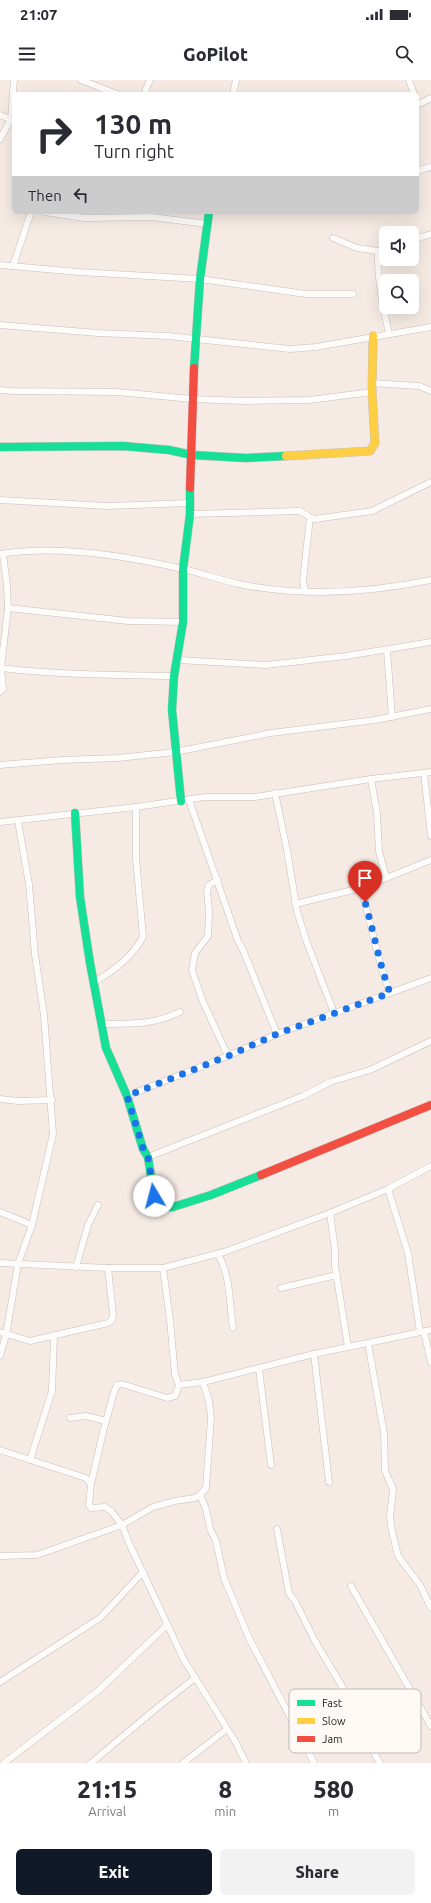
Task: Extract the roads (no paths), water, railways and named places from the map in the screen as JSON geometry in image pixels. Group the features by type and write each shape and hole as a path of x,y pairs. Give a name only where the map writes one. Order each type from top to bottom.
{"street":[{"path":"13,92 14,80"},
{"path":"81,80 112,92"},
{"path":"145,92 150,80"},
{"path":"233,92 236,80"},
{"path":"409,80 413,92"},
{"path":"419,103 431,98"},
{"path":"0,115 12,120 0,139"},
{"path":"419,170 431,167"},
{"path":"13,266 30,214"},
{"path":"58,214 84,218 151,214 208,224"},
{"path":"181,801 172,710 174,676 178,660 183,622 183,569 190,514 192,399 200,279 209,214"},
{"path":"419,238 431,234"},
{"path":"333,238 357,248 378,251 378,286 389,334"},
{"path":"0,265 79,272 200,279 306,294 353,294"},
{"path":"0,325 98,333 168,336 290,349 316,347 372,336 431,327"},
{"path":"0,447 123,446 169,450 192,454 246,458 370,451 375,443 372,392 372,336"},
{"path":"372,383 419,386 431,391"},
{"path":"0,390 117,392 192,399 300,401 372,392"},
{"path":"190,514 299,511 305,513 310,518 315,519 372,511 431,482"},
{"path":"0,500 108,506 190,503"},
{"path":"305,592 303,580 310,518"},
{"path":"0,692 3,689 1,668 8,608 7,585 1,554 59,551 91,552 183,569 238,584 305,592 338,593 431,580"},
{"path":"8,608 128,621 183,622"},
{"path":"178,660 266,665 303,662 431,642"},
{"path":"387,650 392,717"},
{"path":"1,668 30,672 174,676"},
{"path":"0,765 62,760 118,758 175,752 271,733 318,729 431,709"},
{"path":"0,822 136,807 205,797 255,797 371,779 431,772"},
{"path":"424,773 431,836"},
{"path":"371,779 377,813 379,851 386,878"},
{"path":"275,793 287,850 295,904 306,940 334,1013"},
{"path":"190,800 238,941 277,1034"},
{"path":"94,982 114,970 139,945 143,937 136,858 136,807"},
{"path":"75,813 80,897 106,1048 127,1096 143,1148 148,1157 154,1196 157,1204 162,1207 173,1207 211,1195 318,1153 406,1114 431,1105"},
{"path":"0,1356 3,1333 18,1264 32,1225 53,1134 52,1100 44,1015 35,955 29,884 18,821"},
{"path":"295,904 362,888 431,860"},
{"path":"218,880 209,885 207,891 209,912 208,936 195,953 192,970 203,1002 228,1056"},
{"path":"362,888 374,933 377,954 390,993"},
{"path":"127,1096 228,1056 277,1034 431,978"},
{"path":"102,1024 143,1024 167,1018 180,1012"},
{"path":"148,1157 303,1096 330,1082 370,1070 431,1041"},
{"path":"0,1099 18,1102 52,1100"},
{"path":"0,1263 108,1268 163,1268 218,1254 330,1213 388,1189 431,1166"},
{"path":"388,1189 408,1253 422,1332 431,1362"},
{"path":"76,1267 88,1225 98,1205"},
{"path":"0,1212 32,1225"},
{"path":"330,1213 337,1275 348,1347"},
{"path":"218,1254 224,1266 228,1282 233,1328"},
{"path":"3,1333 30,1341 93,1328 108,1323 112,1320 113,1314 108,1268"},
{"path":"163,1268 175,1376 179,1385 174,1396 167,1398 119,1384 114,1392 106,1421 91,1484 89,1505 91,1508 105,1507 122,1524 184,1660 227,1729 246,1763"},
{"path":"281,1288 337,1275"},
{"path":"179,1385 203,1382 314,1354 431,1330"},
{"path":"30,1460 52,1390 54,1336"},
{"path":"368,1343 384,1433 385,1471 393,1489 390,1517 392,1531 398,1556 420,1585 431,1608"},
{"path":"314,1354 329,1482"},
{"path":"259,1369 271,1465"},
{"path":"0,1556 37,1555 122,1524 153,1507 200,1496 206,1488 211,1418 209,1401 203,1382"},
{"path":"70,1418 86,1416 106,1421"},
{"path":"0,1450 86,1478 91,1484"},
{"path":"200,1496 206,1509 210,1529 216,1541 224,1578 249,1638 289,1715"},
{"path":"277,1529 289,1593 295,1601 315,1641 343,1689"},
{"path":"0,1682 100,1618 143,1572"},
{"path":"351,1586 410,1689"},
{"path":"4,1763 98,1691 167,1625"},
{"path":"91,1763 195,1678"},
{"path":"421,1708 431,1726"},
{"path":"183,1763 227,1729"},
{"path":"309,1753 314,1763"},
{"path":"374,1753 380,1763"}]}
